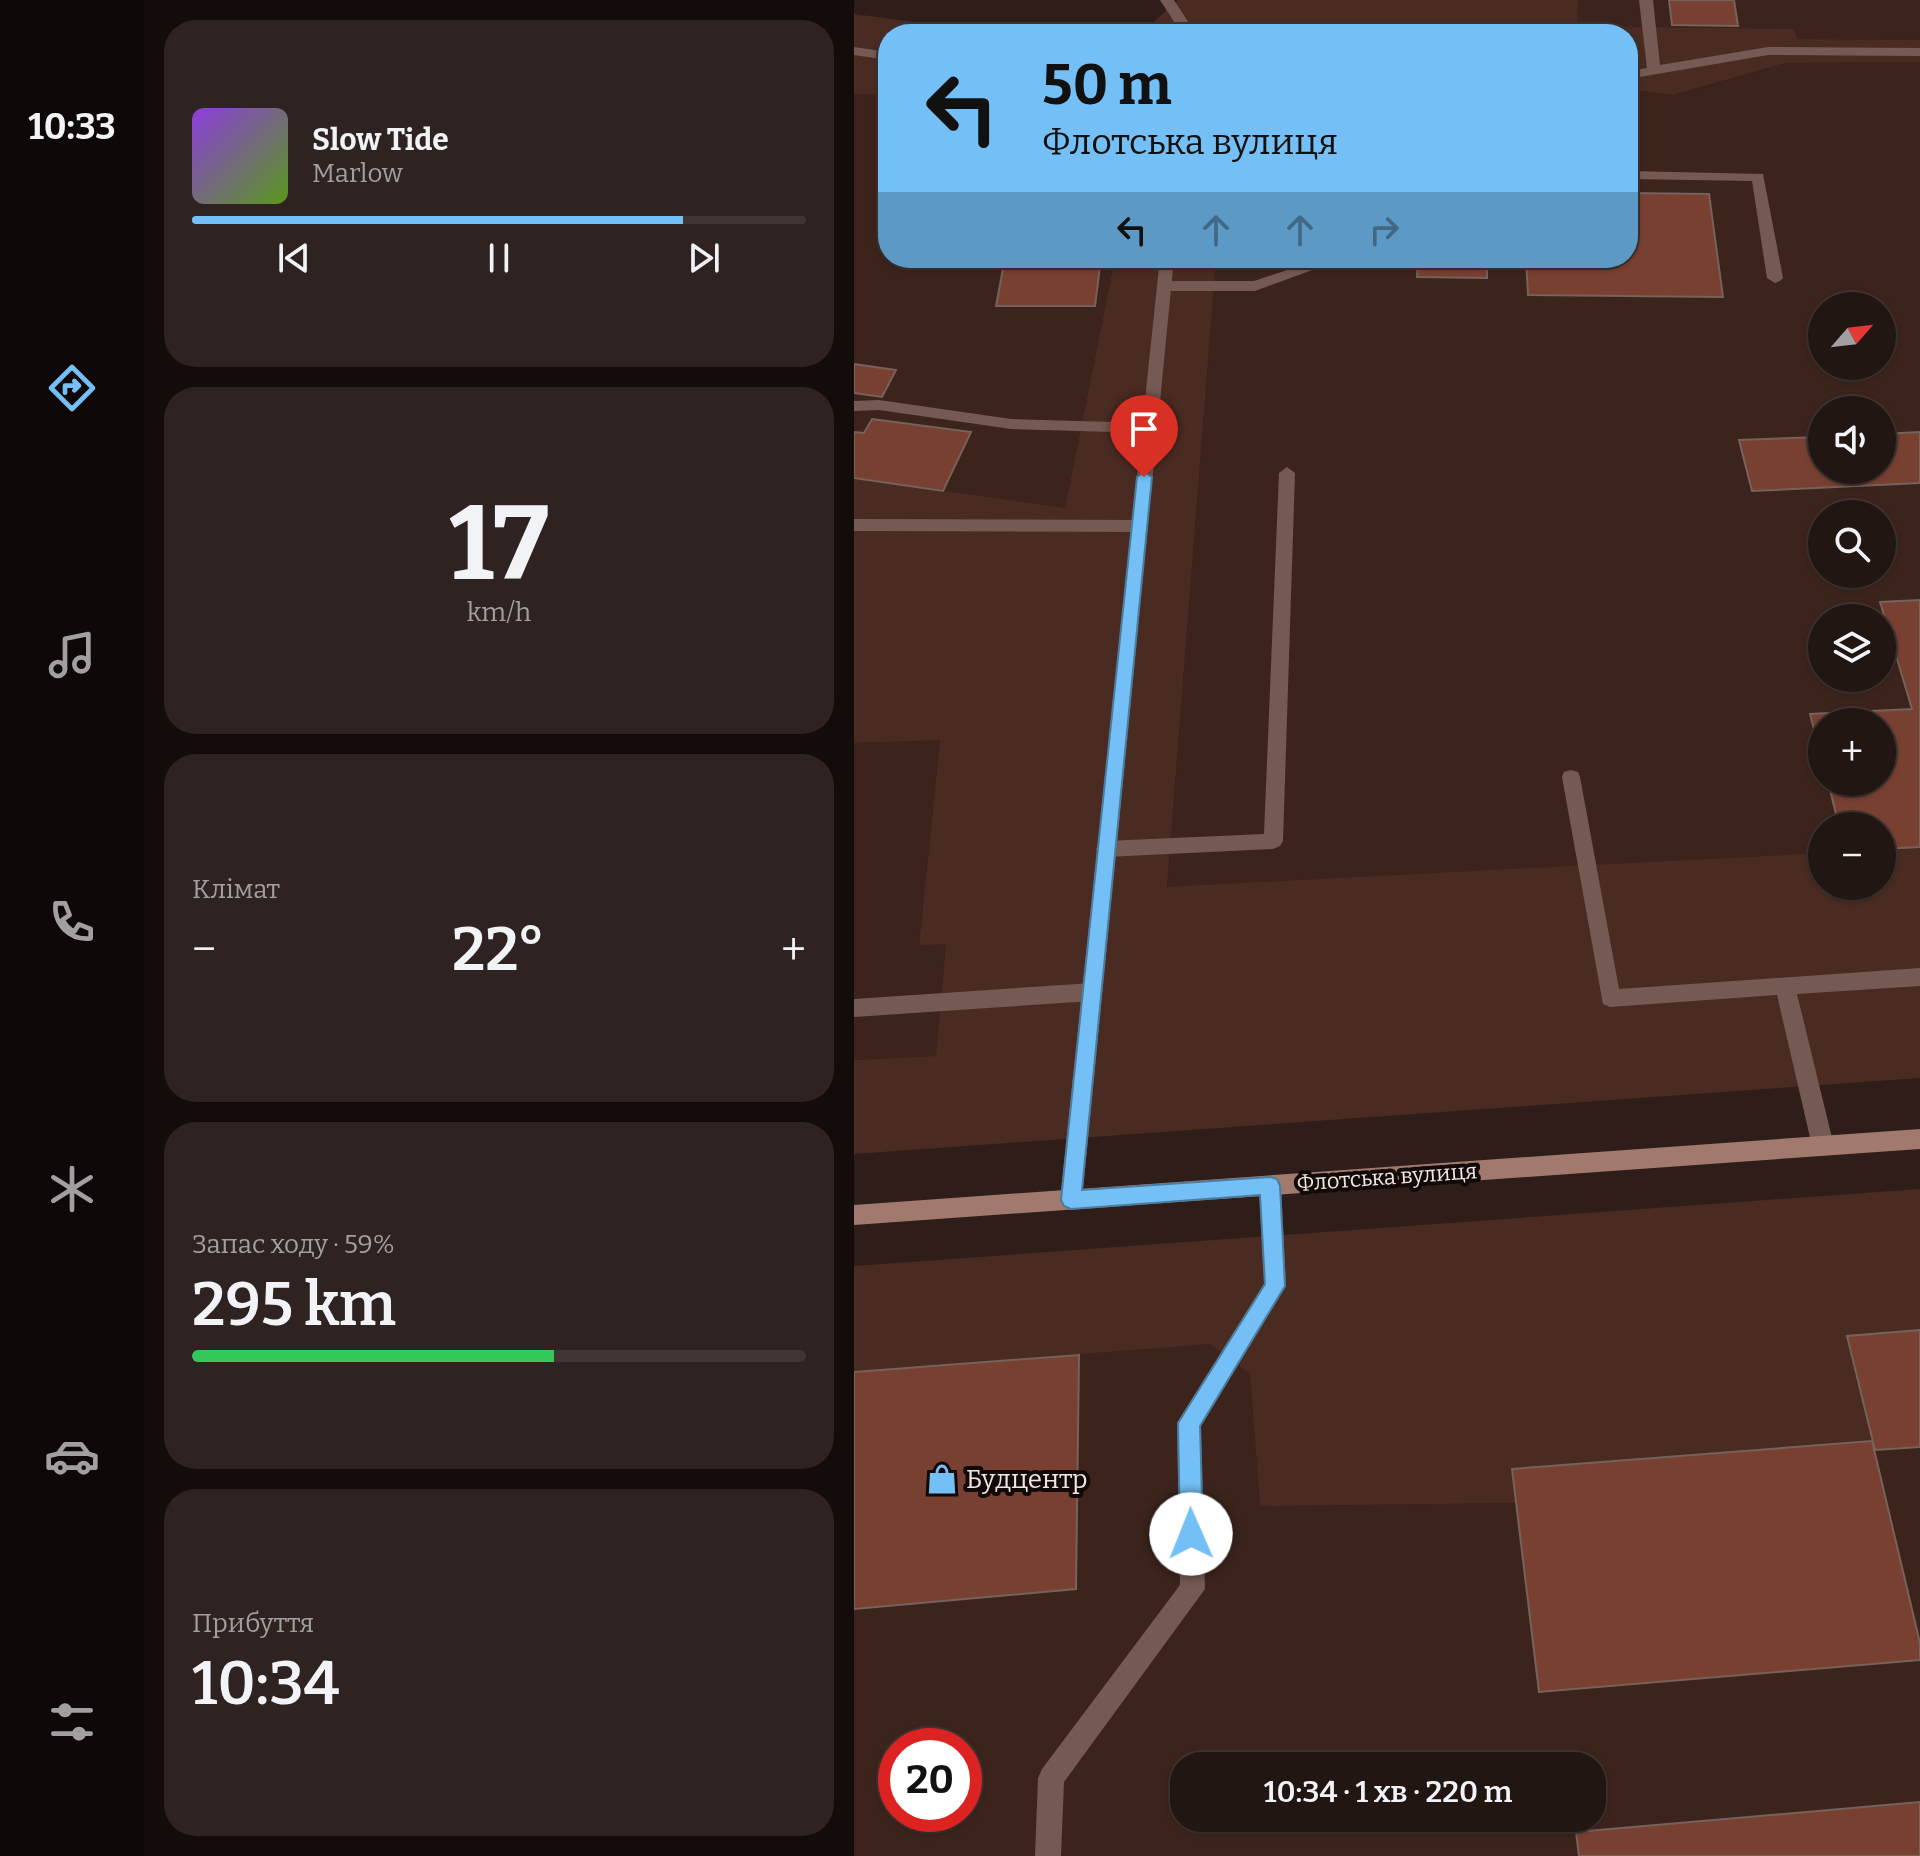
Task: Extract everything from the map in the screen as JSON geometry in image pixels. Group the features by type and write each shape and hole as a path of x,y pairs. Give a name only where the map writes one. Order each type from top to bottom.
{"street":[{"path":"1167,0 1183,24"},
{"path":"1646,0 1654,71"},
{"path":"854,51 878,55"},
{"path":"1638,73 1768,51 1920,52"},
{"path":"1638,175 1758,177 1775,278"},
{"path":"1071,1200 1166,268"},
{"path":"1164,286 1255,286 1308,268"},
{"path":"854,406 879,405 1011,424 1149,428"},
{"path":"1106,849 1273,841 1287,473"},
{"path":"854,525 1139,526"},
{"path":"1571,777 1610,998 1920,977"},
{"path":"1785,986 1823,1146"},
{"path":"854,1008 1092,992"},
{"name":"Флотська вулиця","path":"854,1215 1920,1139"},
{"path":"1048,1856 1051,1778 1193,1589 1189,1423 1275,1286 1270,1186"}],"shaded area":[{"path":"1178,0 1578,0 1577,24 1151,24"},
{"path":"1578,0 1920,0 1920,40 1796,39 1794,29 1576,24"},
{"path":"854,14 929,24 878,24 878,95 854,94"},
{"path":"1638,27 1794,29 1797,39 1920,40 1920,62 1785,63 1673,95 1638,90"},
{"path":"1920,62 1920,847 1896,848 1896,812 1808,812 1808,854 1167,888 1215,268 1638,268 1638,90 1674,95 1785,63"},
{"path":"854,94 878,95 878,268 1113,268 1065,508 854,478"},
{"path":"1113,268 1215,268 1167,887 1808,854 1808,900 1896,900 1896,848 1920,847 1920,1078 854,1154 854,1060 936,1056 946,944 919,945 940,740 854,743 854,478 1065,508"},
{"path":"940,739 919,944 946,943 936,1056 854,1060 854,743"},
{"path":"1920,1189 1920,1330 1848,1336 1872,1441 1513,1469 1517,1503 1260,1506 1250,1374 1210,1344 854,1372 854,1266"},
{"path":"1920,1330 1920,1856 854,1856 854,1372 1210,1344 1250,1374 1260,1506 1516,1503 1512,1469 1872,1441 1847,1336"}],"building":[{"path":"1669,0 1734,0 1738,26 1672,25"},
{"path":"1638,193 1709,194 1723,297 1528,295 1527,268 1638,268"},
{"path":"1003,268 1100,268 1095,306 996,306"},
{"path":"1417,268 1487,268 1487,278 1417,277"},
{"path":"854,364 896,370 882,397 854,393"},
{"path":"872,419 971,432 943,491 854,478 854,432 864,433"},
{"path":"1920,432 1920,483 1752,491 1739,440 1808,438 1808,484 1896,484 1896,433"},
{"path":"1920,600 1920,847 1896,848 1896,812 1836,812 1832,796 1896,796 1896,710 1912,709 1896,656 1896,604 1880,602"},
{"path":"1920,1330 1920,1447 1875,1450 1847,1336"},
{"path":"1079,1355 1076,1589 854,1609 854,1372"},
{"path":"1872,1441 1920,1643 1920,1660 1539,1692 1512,1469"},
{"path":"1920,1802 1920,1856 1579,1856 1576,1832 1606,1832 1606,1829"}],"place":[{"name":"Будцентр","path":"942,1479"}],"route":[{"path":"1144,477 1071,1200 1270,1186 1275,1286 1189,1423 1191,1534"}]}
